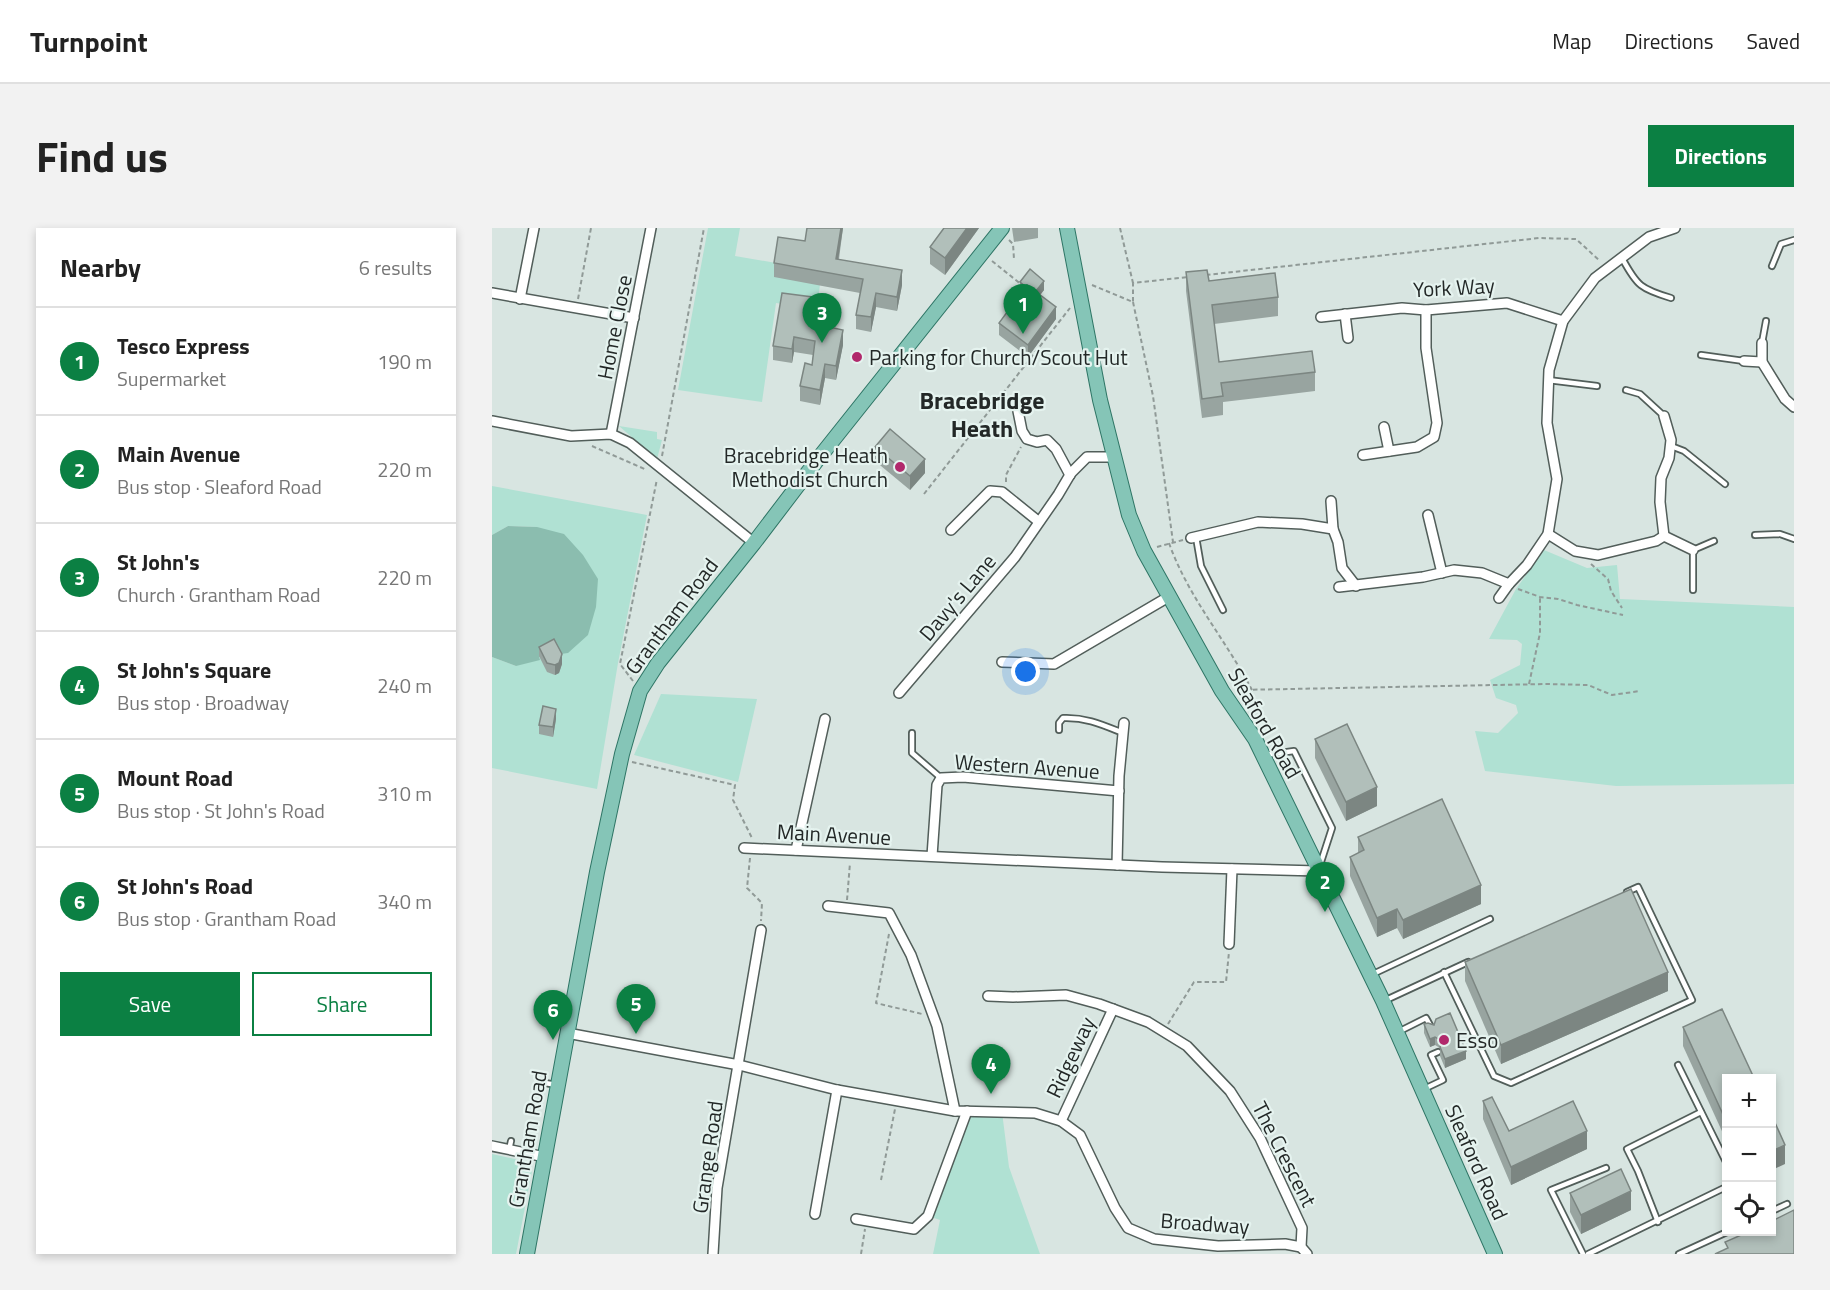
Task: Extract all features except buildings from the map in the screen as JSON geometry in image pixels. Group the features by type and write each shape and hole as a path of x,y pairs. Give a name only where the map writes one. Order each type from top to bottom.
{"main road":[{"name":"Sleaford Road","path":"1067,228 1113,457 1129,515 1144,551 1222,690 1263,755 1371,975 1495,1254"},
{"name":"Grantham Road","path":"527,1254 545,1156 551,1084 567,1033 621,759 640,691 658,663 1001,230"}],"street":[{"path":"520,299 534,228"},
{"name":"Home Close","path":"611,434 651,228"},
{"path":"1499,598 1513,586 1548,534 1557,479 1546,423 1548,380 1563,321 1595,278 1649,237 1663,230 1675,228"},
{"path":"492,293 634,318"},
{"name":"York Way","path":"1321,317 1402,308 1426,310 1507,303 1563,321"},
{"path":"1363,455 1417,447 1434,437 1437,423 1426,348 1426,310"},
{"path":"1345,314 1348,338"},
{"path":"1762,343 1761,362 1785,399 1794,407"},
{"path":"1744,361 1761,362"},
{"path":"1017,406 1022,431 1026,438 1037,442 1047,440 1056,449 1070,474"},
{"path":"1664,416 1671,440 1669,458 1661,478 1660,502 1664,536"},
{"path":"492,421 571,436 611,434 630,442 754,543"},
{"path":"1384,427 1389,451"},
{"name":"Davy's Lane","path":"899,693 1015,557 1070,474 1087,457 1113,457"},
{"path":"951,530 990,492 1002,492 1038,521"},
{"path":"1331,501 1333,530 1338,542 1342,568 1356,586"},
{"path":"1428,515 1442,573"},
{"path":"1194,537 1257,522 1302,524 1333,530"},
{"path":"1548,534 1575,551 1598,555 1656,541 1664,536"},
{"path":"1664,536 1693,550"},
{"path":"1339,587 1454,570 1482,573 1513,586"},
{"path":"1002,663 1054,664 1170,596"},
{"path":"796,850 825,719"},
{"path":"1117,865 1124,728"},
{"name":"Western Avenue","path":"932,856 937,785 941,778 963,777 1119,791"},
{"name":"Main Avenue","path":"750,848 1117,865 1318,871"},
{"path":"1229,944 1232,869"},
{"path":"828,906 889,913 911,955 934,1017 955,1111"},
{"name":"Grange Road","path":"713,1254 717,1188 761,930"},
{"name":"The Crescent","path":"988,996 1066,995 1148,1022 1186,1046 1230,1090 1254,1128 1302,1228 1304,1251"},
{"name":"Ridgeway","path":"1060,1121 1113,1009"},
{"name":"Broadway","path":"567,1033 739,1065 837,1090 955,1111 1035,1113 1060,1121 1080,1135 1115,1208 1128,1228 1154,1239 1218,1246 1285,1244 1304,1251"},
{"path":"815,1214 837,1090"},
{"path":"861,1220 914,1228 928,1216 967,1111"},
{"path":"492,1146 510,1145 545,1156"}],"lane":[{"path":"1772,266 1781,244 1794,240"},
{"path":"1622,258 1633,278 1649,292 1671,298"},
{"path":"1762,343 1766,321"},
{"path":"1701,355 1744,361"},
{"path":"1548,380 1597,386"},
{"path":"1626,390 1640,394 1664,416"},
{"path":"1671,446 1684,451 1725,484"},
{"path":"1755,535 1780,534 1794,539"},
{"path":"1194,537 1202,566 1223,610"},
{"path":"1693,590 1693,550 1714,541"},
{"path":"1059,730 1059,723 1063,718 1071,717 1124,728"},
{"path":"912,733 912,753 941,778"},
{"path":"1263,755 1294,751 1332,828 1318,871"},
{"path":"1444,972 1494,1076 1511,1083 1692,1000 1638,887 1616,896"},
{"path":"1371,975 1490,920"},
{"path":"1383,1001 1477,958"},
{"path":"1397,1032 1426,1018 1432,1029"},
{"path":"1423,1090 1443,1080 1431,1055 1438,1052"},
{"path":"1678,1065 1722,1154"},
{"path":"1658,1222 1627,1149 1701,1112"},
{"path":"1583,1254 1551,1191 1606,1168"},
{"path":"1588,1254 1722,1189"},
{"path":"1776,1209 1786,1204"},
{"path":"1678,1254 1722,1234"}],"path":[{"path":"576,308 591,228"},
{"path":"640,691 620,664 660,467 704,228"},
{"path":"1120,228 1133,283 1133,302 1152,396 1171,542 1192,592 1237,661 1252,690"},
{"path":"1001,230 1013,244 1014,259"},
{"path":"1202,275 1539,238 1576,238 1608,268"},
{"path":"983,253 1022,285"},
{"path":"1133,283 1191,276"},
{"path":"1078,280 1133,302"},
{"path":"924,495 1081,294"},
{"path":"1005,494 1006,475 1013,458 1026,438"},
{"path":"591,445 651,472 660,467"},
{"path":"1144,551 1194,537"},
{"path":"1575,551 1608,579 1611,591 1622,608"},
{"path":"1513,586 1540,597 1558,599 1623,615"},
{"path":"1529,684 1540,633 1540,597"},
{"path":"1222,690 1529,684 1588,685 1611,694 1640,691"},
{"path":"621,759 735,785 733,800 750,848 747,888 762,903 761,930"},
{"path":"846,908 851,853"},
{"path":"891,918 876,1003 934,1017"},
{"path":"1164,1032 1194,982 1226,982 1229,944"},
{"path":"881,1180 897,1101"},
{"path":"861,1220 861,1254"}],"shaded area":[{"path":"708,228 740,228 735,256 776,263 820,284 817,309 776,303 762,402 678,390"},
{"path":"619,426 657,432 657,439 662,440 657,459"},
{"path":"492,486 647,515 618,663 597,789 492,768 492,657 516,666 537,527 508,526 492,535"},
{"path":"508,526 537,527 564,534 583,555 598,579 596,607 588,635 568,653 539,657 540,660 516,666 492,657 492,535"},
{"path":"1544,550 1587,568 1617,565 1620,599 1794,607 1794,784 1616,786 1485,771 1475,731 1498,733 1518,713 1516,705 1496,698 1490,680 1520,665 1522,644 1517,640 1489,639 1516,589"},
{"path":"661,694 757,699 738,782 634,755"},
{"path":"967,1111 1002,1112 1009,1167 1040,1254 933,1254 940,1220 928,1216"},
{"path":"492,1154 524,1161 532,1171 516,1254 492,1254"}],"place":[{"name":"Tesco Express","path":"1023,334"},
{"name":"St John's","path":"822,343"},
{"name":"Parking for Church/Scout Hut","path":"857,357"},
{"name":"Bracebridge Heath Methodist Church","path":"900,467"},
{"name":"Main Avenue","path":"1325,912"},
{"name":"Mount Road","path":"636,1034"},
{"name":"St John's Road","path":"553,1040"},
{"name":"Esso","path":"1444,1040"},
{"name":"St John's Square","path":"991,1094"}],"district":[{"name":"Bracebridge Heath","path":"982,414"}]}
